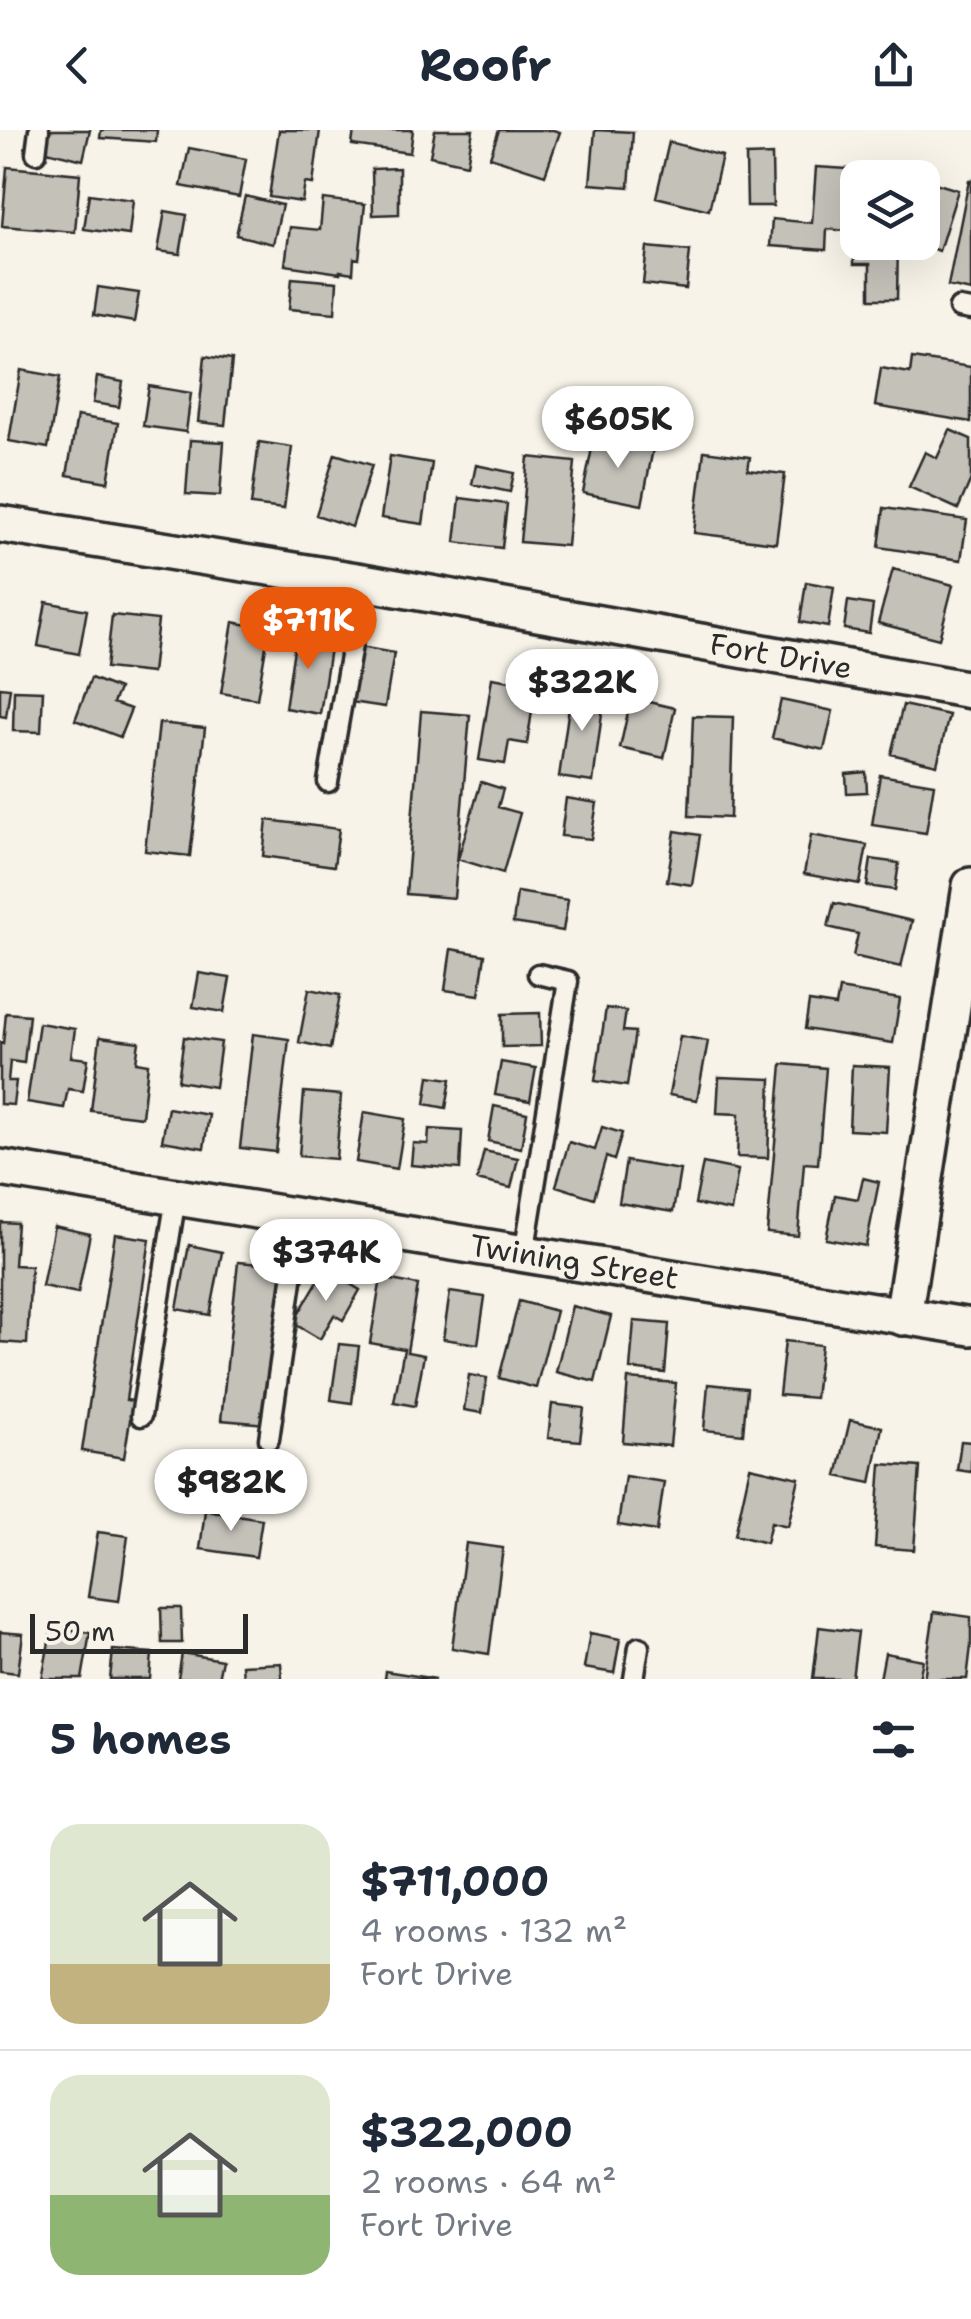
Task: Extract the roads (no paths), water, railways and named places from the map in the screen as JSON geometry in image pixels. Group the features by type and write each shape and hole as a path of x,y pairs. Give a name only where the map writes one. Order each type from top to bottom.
{"street":[{"name":"Fort Drive","path":"0,524 362,582 971,690"},
{"path":"903,1316 971,886"},
{"name":"Twining Street","path":"0,1168 971,1326"}],"lane":[{"path":"36,153 39,130"},
{"path":"328,782 362,582"},
{"path":"524,1254 568,981 538,974"},
{"path":"141,1416 176,1198"},
{"path":"269,1439 301,1218"},
{"path":"634,1679 640,1647"}]}
